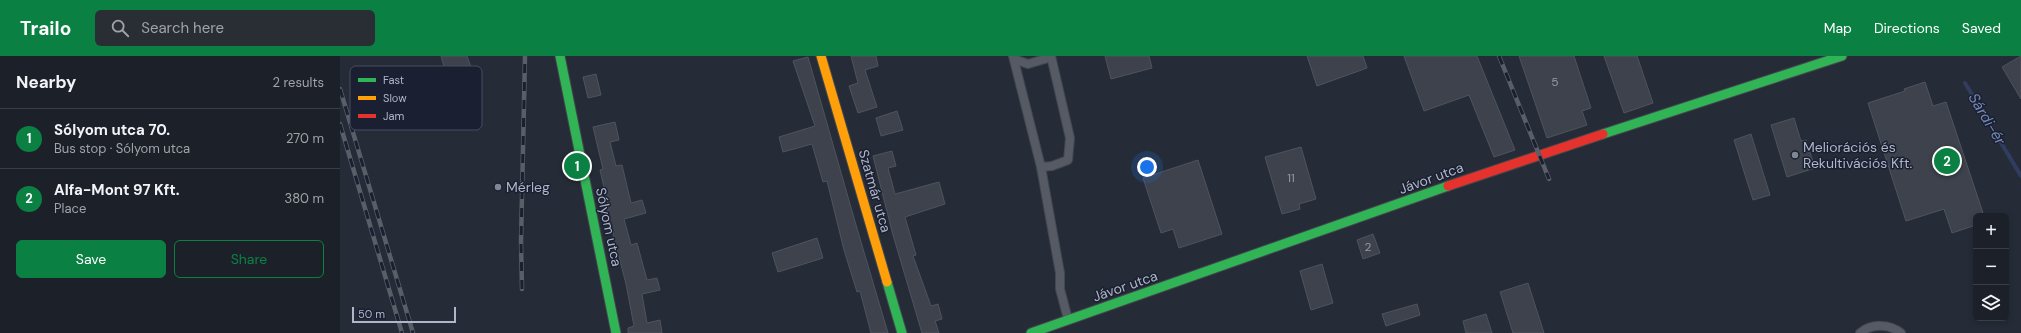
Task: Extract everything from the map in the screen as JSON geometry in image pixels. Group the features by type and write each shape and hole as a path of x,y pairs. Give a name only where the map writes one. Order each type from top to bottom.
{"street":[{"name":"Sólyom utca","path":"560,56 616,333"},
{"name":"Szatmár utca","path":"821,56 902,333"},
{"name":"Jávor utca","path":"1031,333 1069,321 1492,171 1842,56"}],"lane":[{"path":"1014,57 1028,64 1045,59 1046,56"},
{"path":"1041,167 1052,166 1068,160 1070,138 1051,56"},
{"path":"1014,57 1041,167 1060,273 1060,289 1069,321"},
{"path":"1860,333 1874,326 1886,326 1901,333"}],"building":[{"path":"441,56 467,56 470,66 444,66"},
{"path":"851,56 876,56 878,66 865,70 877,107 858,113 849,86 858,83"},
{"path":"1105,56 1149,56 1152,68 1111,79"},
{"path":"1307,56 1363,56 1367,68 1317,86"},
{"path":"1404,56 1477,56 1515,150 1494,157 1469,95 1424,111"},
{"path":"1519,56 1574,56 1591,108 1582,111 1587,125 1547,138"},
{"path":"1604,56 1637,56 1653,103 1624,113"},
{"path":"2021,56 2021,99 2002,67"},
{"path":"808,57 888,333 871,333 860,291 857,292 844,250 827,181 823,182 812,144 783,152 779,137 815,126 793,61"},
{"path":"596,74 601,95 588,98 583,77"},
{"path":"1925,82 1933,106 1946,102 1983,213 1973,213 1973,226 1952,233 1944,209 1906,221 1868,103 1905,91 1904,89"},
{"path":"897,111 903,130 881,136 876,118"},
{"name":"Meliorációs és Rekultivációs Kft.","path":"1794,118 1801,141 1806,140 1815,168 1787,177 1771,125"},
{"path":"615,122 619,140 610,142 616,166 622,165 631,203 642,200 646,213 624,219 631,245 637,243 647,280 657,278 660,290 642,294 647,323 660,320 662,333 628,333 628,328 634,326 626,284 607,210 609,209 600,170 603,169 593,127"},
{"path":"1751,134 1770,195 1753,200 1734,140"},
{"path":"1301,147 1316,199 1299,204 1300,209 1282,214 1265,157"},
{"path":"892,151 896,166 888,168 895,194 939,182 945,204 905,217 916,255 913,256 931,306 938,304 942,319 935,321 939,333 922,333 893,235 873,156"},
{"path":"1198,160 1222,234 1179,248 1173,229 1161,233 1143,178"},
{"path":"1373,234 1380,253 1363,259 1357,240"},
{"path":"817,238 823,258 778,272 772,253"},
{"path":"1322,264 1333,303 1311,310 1300,271"},
{"path":"1528,283 1544,333 1513,333 1500,292"},
{"path":"1417,304 1420,315 1386,326 1382,314"},
{"path":"1486,314 1492,333 1466,333 1463,321"}],"waterway":[{"name":"Sárdi-ér","path":"1965,83 2021,176"}],"railway":[{"path":"522,289 521,242 525,56"},
{"path":"1499,56 1549,179"},
{"path":"340,89 350,122"},
{"path":"340,124 402,333"},
{"path":"352,130 413,333"}],"traffic: fast":[{"path":"560,56 616,333"},
{"path":"1603,134 1842,56"},
{"path":"1031,333 1448,186"},
{"path":"887,282 902,333"}],"traffic: slow":[{"path":"821,56 887,282"}],"traffic: jam":[{"path":"1448,186 1603,134"}],"place":[{"name":"Meliorációs és Rekultivációs Kft.","path":"1795,155"},
{"name":"Alfa-Mont 97 Kft.","path":"1947,161"},
{"name":"Sólyom utca 70.","path":"577,166"},
{"name":"Mérleg","path":"498,187"}]}
